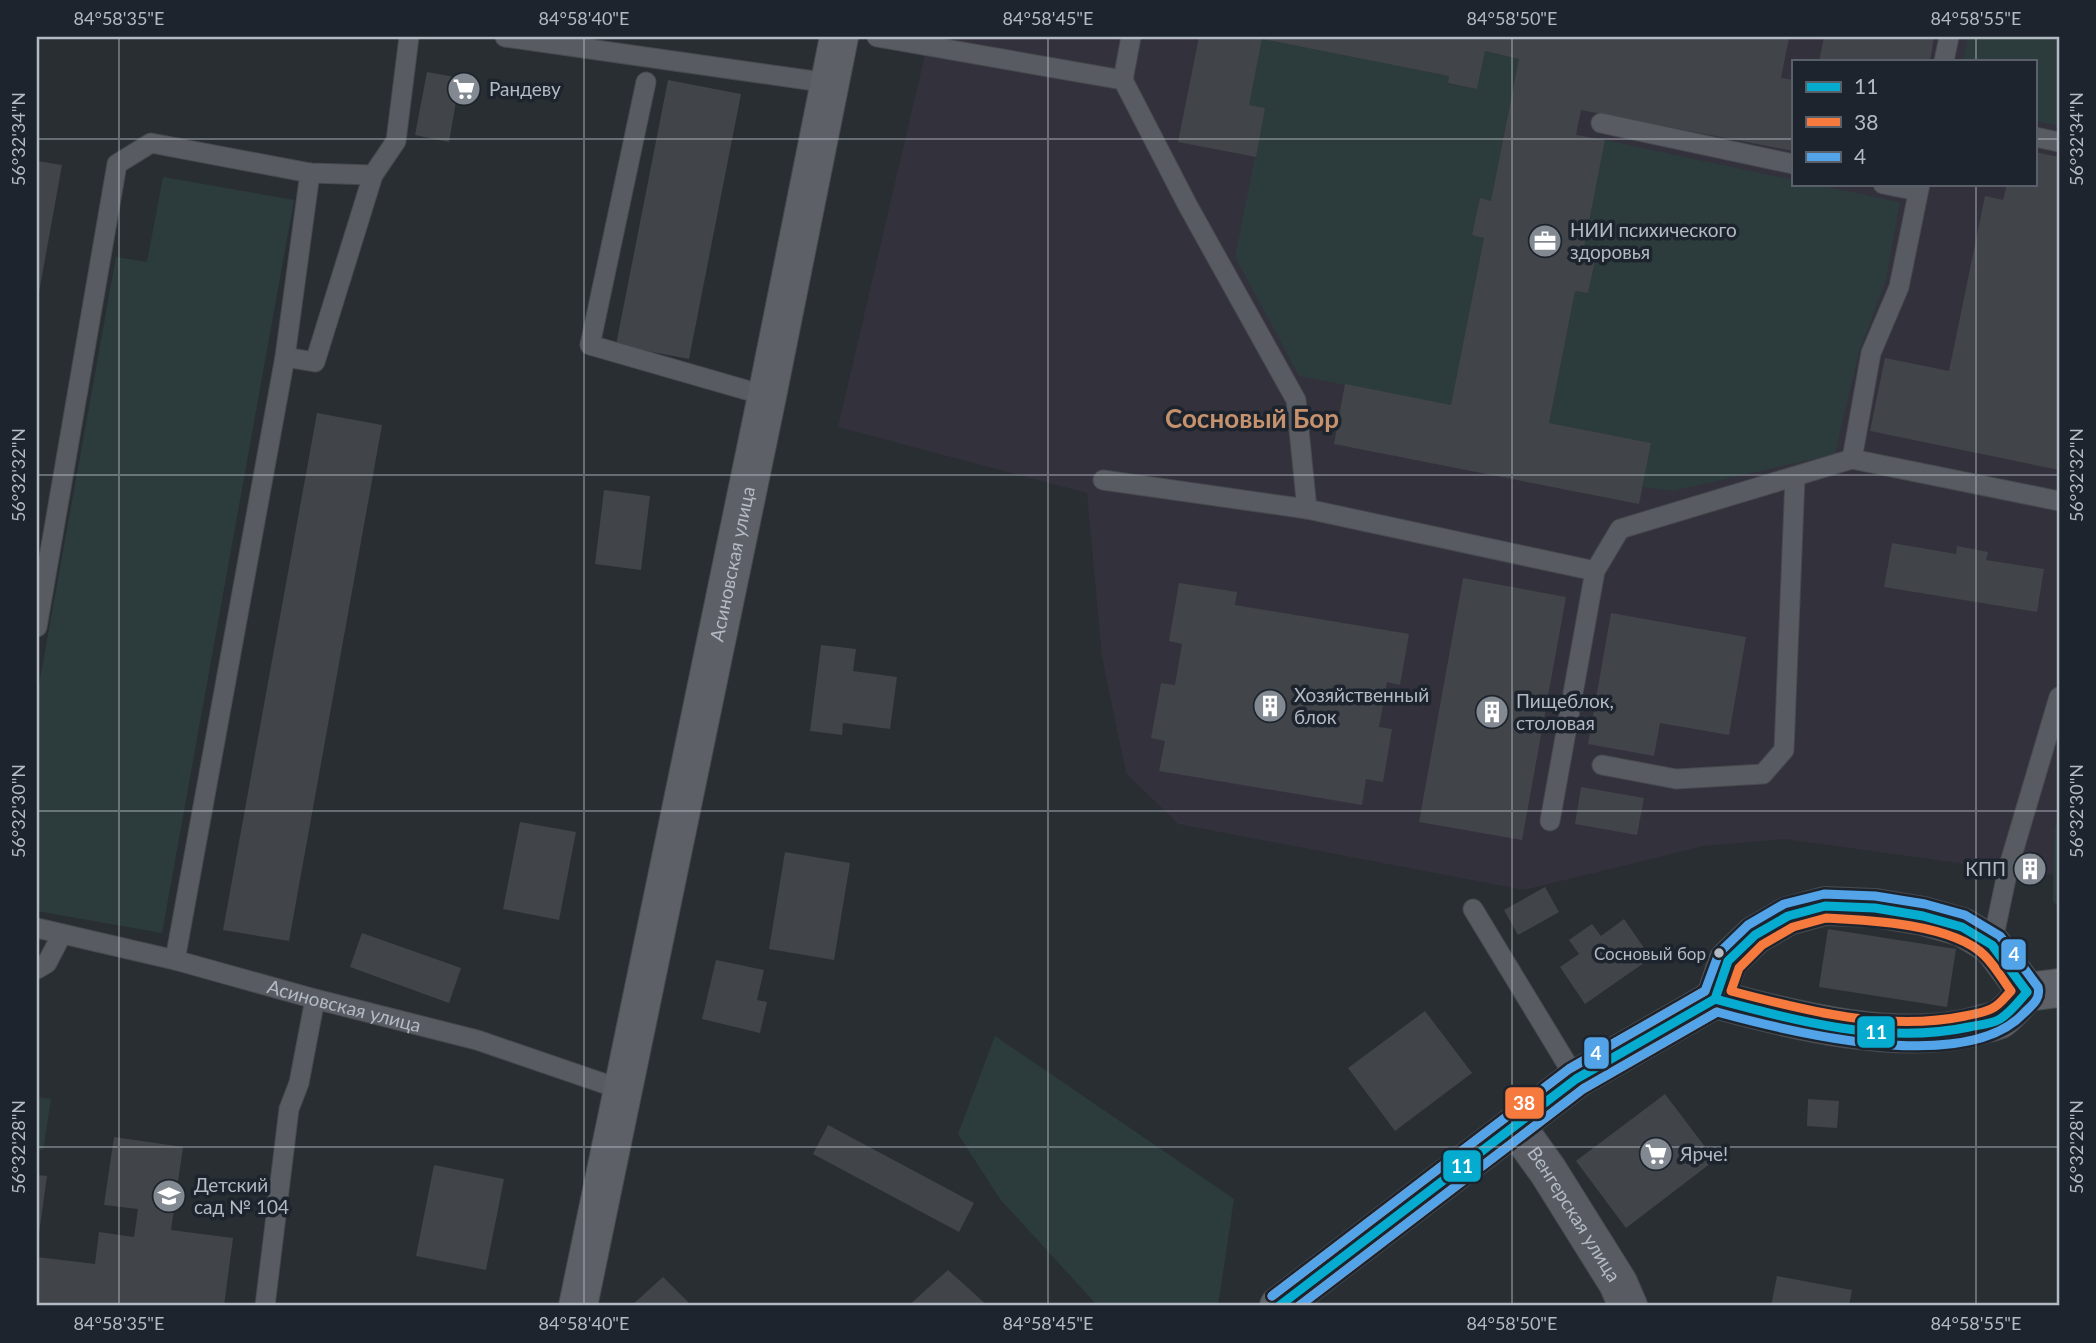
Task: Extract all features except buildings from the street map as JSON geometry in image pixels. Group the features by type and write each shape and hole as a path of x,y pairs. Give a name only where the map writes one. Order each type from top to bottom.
{"street":[{"name":"Асиновская улица","path":"578,1306 839,37"},
{"path":"1279,1306 1576,1079 1715,999 1728,961 1755,935 1788,916 1825,906 1875,908 1923,916 1962,927 1992,945 2043,990 2000,1019 1957,1032 1903,1033 1826,1026 1771,1015 1715,999"},
{"name":"Венгерская улица","path":"1515,1125 1548,1171 1618,1283 1628,1306"}],"lane":[{"path":"285,357 315,362 373,175 396,141 409,37"},
{"path":"505,37 829,83"},
{"path":"877,37 1123,80"},
{"path":"1131,37 1123,80 1188,206 1296,400 1307,509"},
{"path":"1944,60 1949,37"},
{"path":"646,82 590,345 767,396"},
{"path":"1601,123 1792,164"},
{"path":"2036,136 2059,142"},
{"path":"37,627 117,164 151,143 310,173 373,175"},
{"path":"176,960 285,357 310,173"},
{"path":"1852,459 1871,353 1899,287 1919,187"},
{"path":"1550,821 1595,571 1620,529 1852,459 2059,501"},
{"path":"1602,765 1676,779 1763,774 1784,750 1795,477"},
{"path":"1103,480 1307,509 1595,571"},
{"path":"1992,945 2008,869 2059,697"},
{"path":"1473,909 1576,1079"},
{"name":"Асиновская улица","path":"37,928 176,960 477,1040 623,1090"},
{"path":"37,969 47,963 62,933"},
{"path":"265,1306 289,1109 299,1083 315,999"}],"shaded area":[{"path":"929,37 2059,37 2059,875 1785,839 1704,846 1524,890 1178,824 1126,773 1102,657 1087,493 838,427"},
{"path":"1968,37 2059,37 2059,126 2036,121 2036,60 1963,60"},
{"path":"1262,39 1449,76 1448,84 1477,89 1485,51 1519,59 1491,201 1480,199 1472,235 1484,238 1451,405 1299,376 1235,257 1265,108 1249,105"},
{"path":"1605,140 1792,180 1792,186 1822,186 1900,202 1886,280 1859,352 1835,454 1673,491 1642,487 1651,443 1549,423 1575,291 1588,293 1595,260 1582,257"},
{"path":"163,177 294,200 162,933 37,911 37,696 116,257 147,262"},
{"path":"2059,813 2059,907 2053,901 2054,830"},
{"path":"995,1036 1234,1199 1218,1306 1098,1306 1000,1199 958,1134"},
{"path":"37,1097 51,1099 43,1150 37,1149"}],"transit line":[{"name":"4","path":"1272,1296 1569,1069 1705,991 1719,953 1748,925 1784,904 1824,894 1875,896 1925,904 1965,915 2000,936 2038,987 2038,995 2033,1004 1997,1032 1962,1042 1921,1046 1831,1038 1717,1012 1583,1089 1299,1306"},
{"name":"11","path":"1279,1306 1576,1079 1715,999 1728,961 1755,935 1788,916 1825,906 1875,908 1923,916 1962,927 1992,945 2027,992"},
{"name":"38","path":"1826,918 1910,926 1953,937 1971,945 1985,956 2011,991 1997,1006 1982,1012 1906,1022 1818,1012 1731,991 1739,968 1762,945 1793,927 1826,918"},
{"name":"38","path":"1272,1296 1569,1069 1705,991"},
{"name":"11","path":"1715,999 1841,1028 1905,1033 1937,1032 1993,1022 2008,1013 2027,992"},
{"name":"38","path":"1299,1306 1583,1089 1717,1012"}],"place":[{"name":"Рандеву","path":"464,89"},
{"name":"НИИ психического здоровья","path":"1545,241"},
{"name":"Хозяйственный блок","path":"1270,706"},
{"name":"Пищеблок, столовая","path":"1492,712"},
{"name":"КПП","path":"2030,869"},
{"name":"Сосновый бор","path":"1719,953"},
{"name":"Ярче!","path":"1656,1154"},
{"name":"Детский сад № 104","path":"169,1196"}],"district":[{"name":"Сосновый Бор","path":"1252,419"}]}
